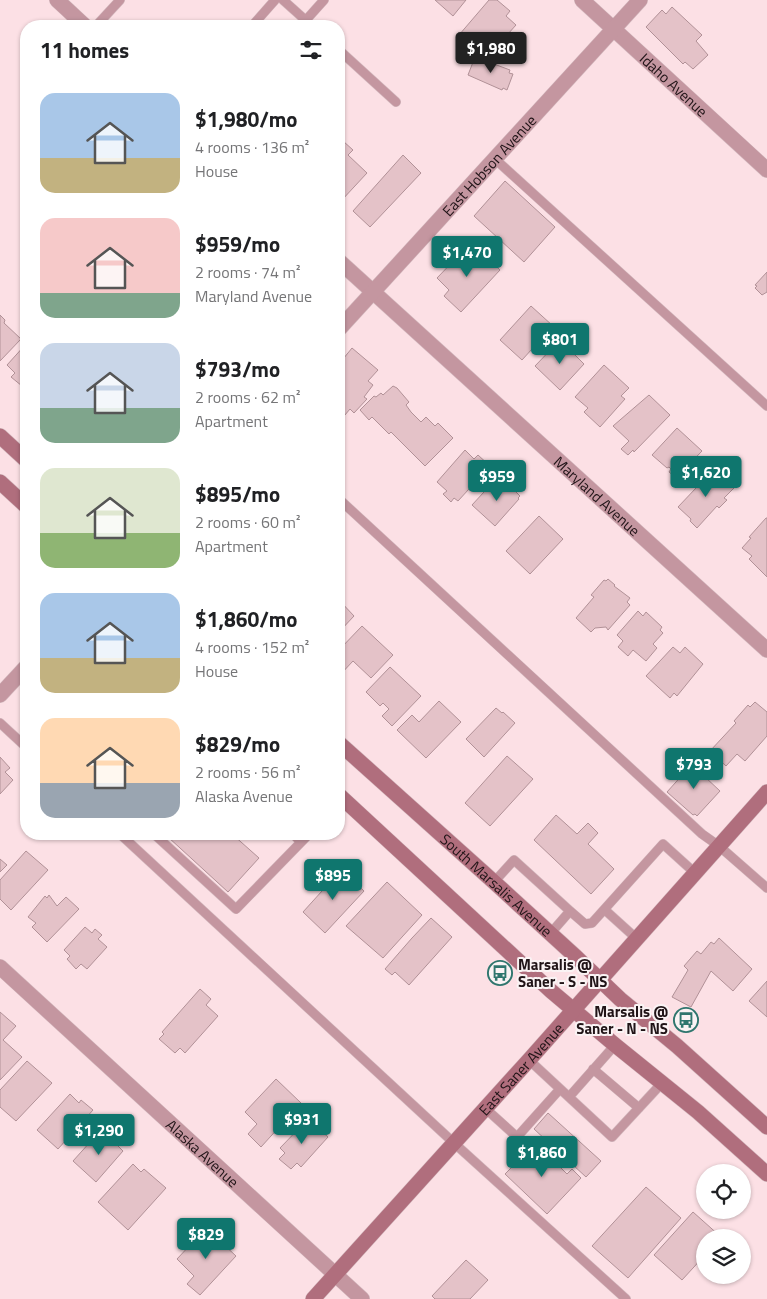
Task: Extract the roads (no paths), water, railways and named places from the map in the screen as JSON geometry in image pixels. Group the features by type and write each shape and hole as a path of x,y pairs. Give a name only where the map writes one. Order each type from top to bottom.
{"main road":[{"path":"0,436 20,454"},
{"path":"0,482 20,500"},
{"name":"South Marsalis Avenue","path":"345,748 494,882 620,999 678,1046 767,1127"},
{"name":"East Saner Avenue","path":"313,1299 530,1060 767,792"},
{"path":"345,804 551,991 614,1045 698,1112 767,1174"}],"street":[{"path":"57,0 79,20"},
{"name":"Idaho Avenue","path":"582,0 767,170"},
{"name":"East Hobson Avenue","path":"345,322 640,0"},
{"name":"Maryland Avenue","path":"345,267 767,650"},
{"path":"0,695 20,673"},
{"name":"Alaska Avenue","path":"0,967 362,1299"}],"lane":[{"path":"102,20 120,0"},
{"path":"257,20 275,0"},
{"path":"283,0 306,20"},
{"path":"311,20 324,0"},
{"path":"345,55 396,102"},
{"path":"494,159 767,406"},
{"path":"345,505 702,834 719,846 767,888"},
{"path":"0,723 20,741"},
{"path":"126,840 454,1143 626,1299"},
{"path":"161,840 236,909 301,842"},
{"path":"494,882 514,860 585,924 592,923 605,910 663,844 695,873"},
{"path":"605,910 637,939"},
{"path":"550,934 570,911"},
{"path":"568,1096 614,1045"},
{"path":"530,1060 612,1137 662,1083"},
{"path":"593,1069 639,1108"},
{"path":"486,1109 517,1138 560,1089"}],"place":[{"name":"Marsalis @ Saner - S - NS","path":"500,973"},
{"name":"Marsalis @ Saner - N - NS","path":"686,1020"}]}
